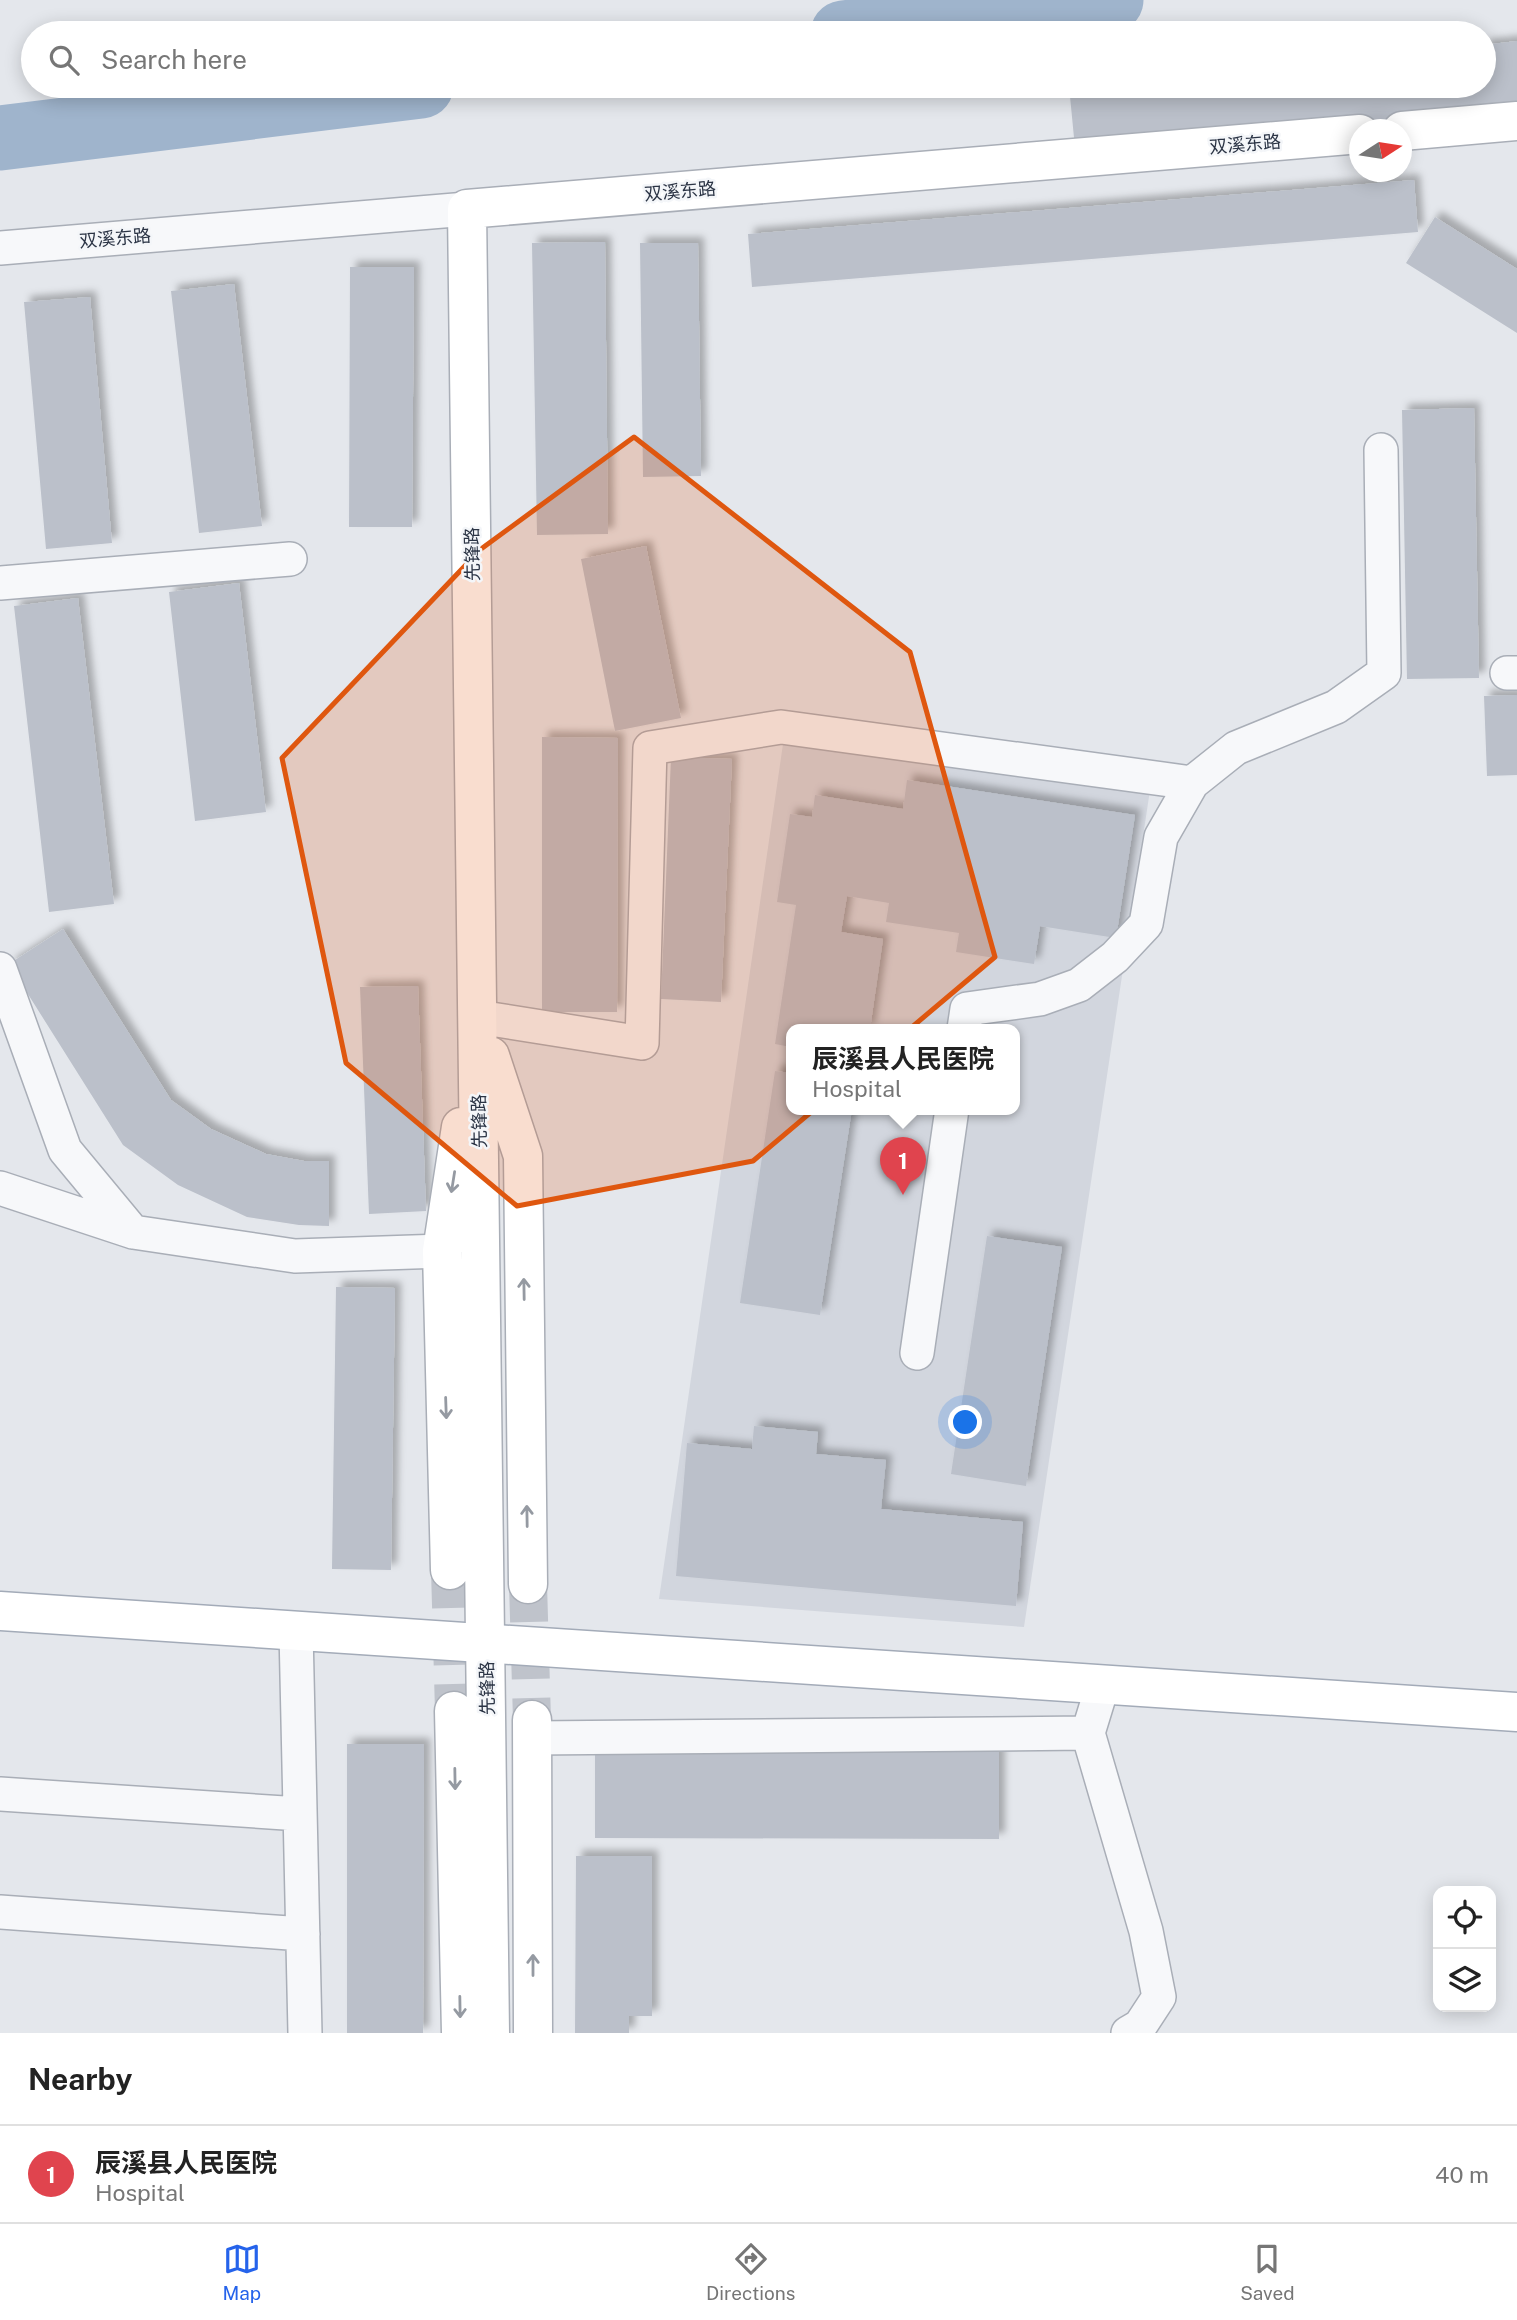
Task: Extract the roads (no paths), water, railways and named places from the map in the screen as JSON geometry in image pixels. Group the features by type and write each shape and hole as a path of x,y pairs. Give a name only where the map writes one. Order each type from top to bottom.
{"main road":[{"path":"1412,130 1517,121"},
{"name":"双溪东路","path":"467,209 1349,135"},
{"name":"先锋路","path":"467,209 490,2033"},
{"path":"450,1570 442,1251 478,1017"},
{"path":"478,1017 523,1156 528,1584"},
{"path":"0,1611 1517,1712"},
{"path":"454,1711 461,2033"},
{"path":"532,1729 533,2033"}],"street":[{"name":"双溪东路","path":"0,248 467,209"},
{"path":"965,1024 967,1009 1040,999 1079,985 1115,957 1146,924 1161,837 1192,783 1236,748 1336,707 1384,673 1381,450"},
{"path":"0,583 290,559"},
{"path":"478,1017 642,1043 649,748 781,727 1192,783"},
{"path":"0,969 65,1150 132,1233"},
{"path":"917,1353 951,1115"},
{"path":"0,1188 132,1233 295,1256 442,1251"},
{"path":"296,1631 305,2033"},
{"path":"1103,1684 1088,1733 1146,1931 1159,1997 1140,2026 1128,2033"},
{"path":"532,1729 1088,1733"},
{"path":"0,1794 300,1814"},
{"path":"0,1912 303,1934"}],"waterway":[{"path":"940,21 1111,0"},
{"path":"0,138 324,98"}],"tunnel":[{"path":"450,1570 454,1711"},
{"path":"528,1584 532,1720"}],"place":[{"name":"辰溪县人民医院","path":"903,1195"}]}
